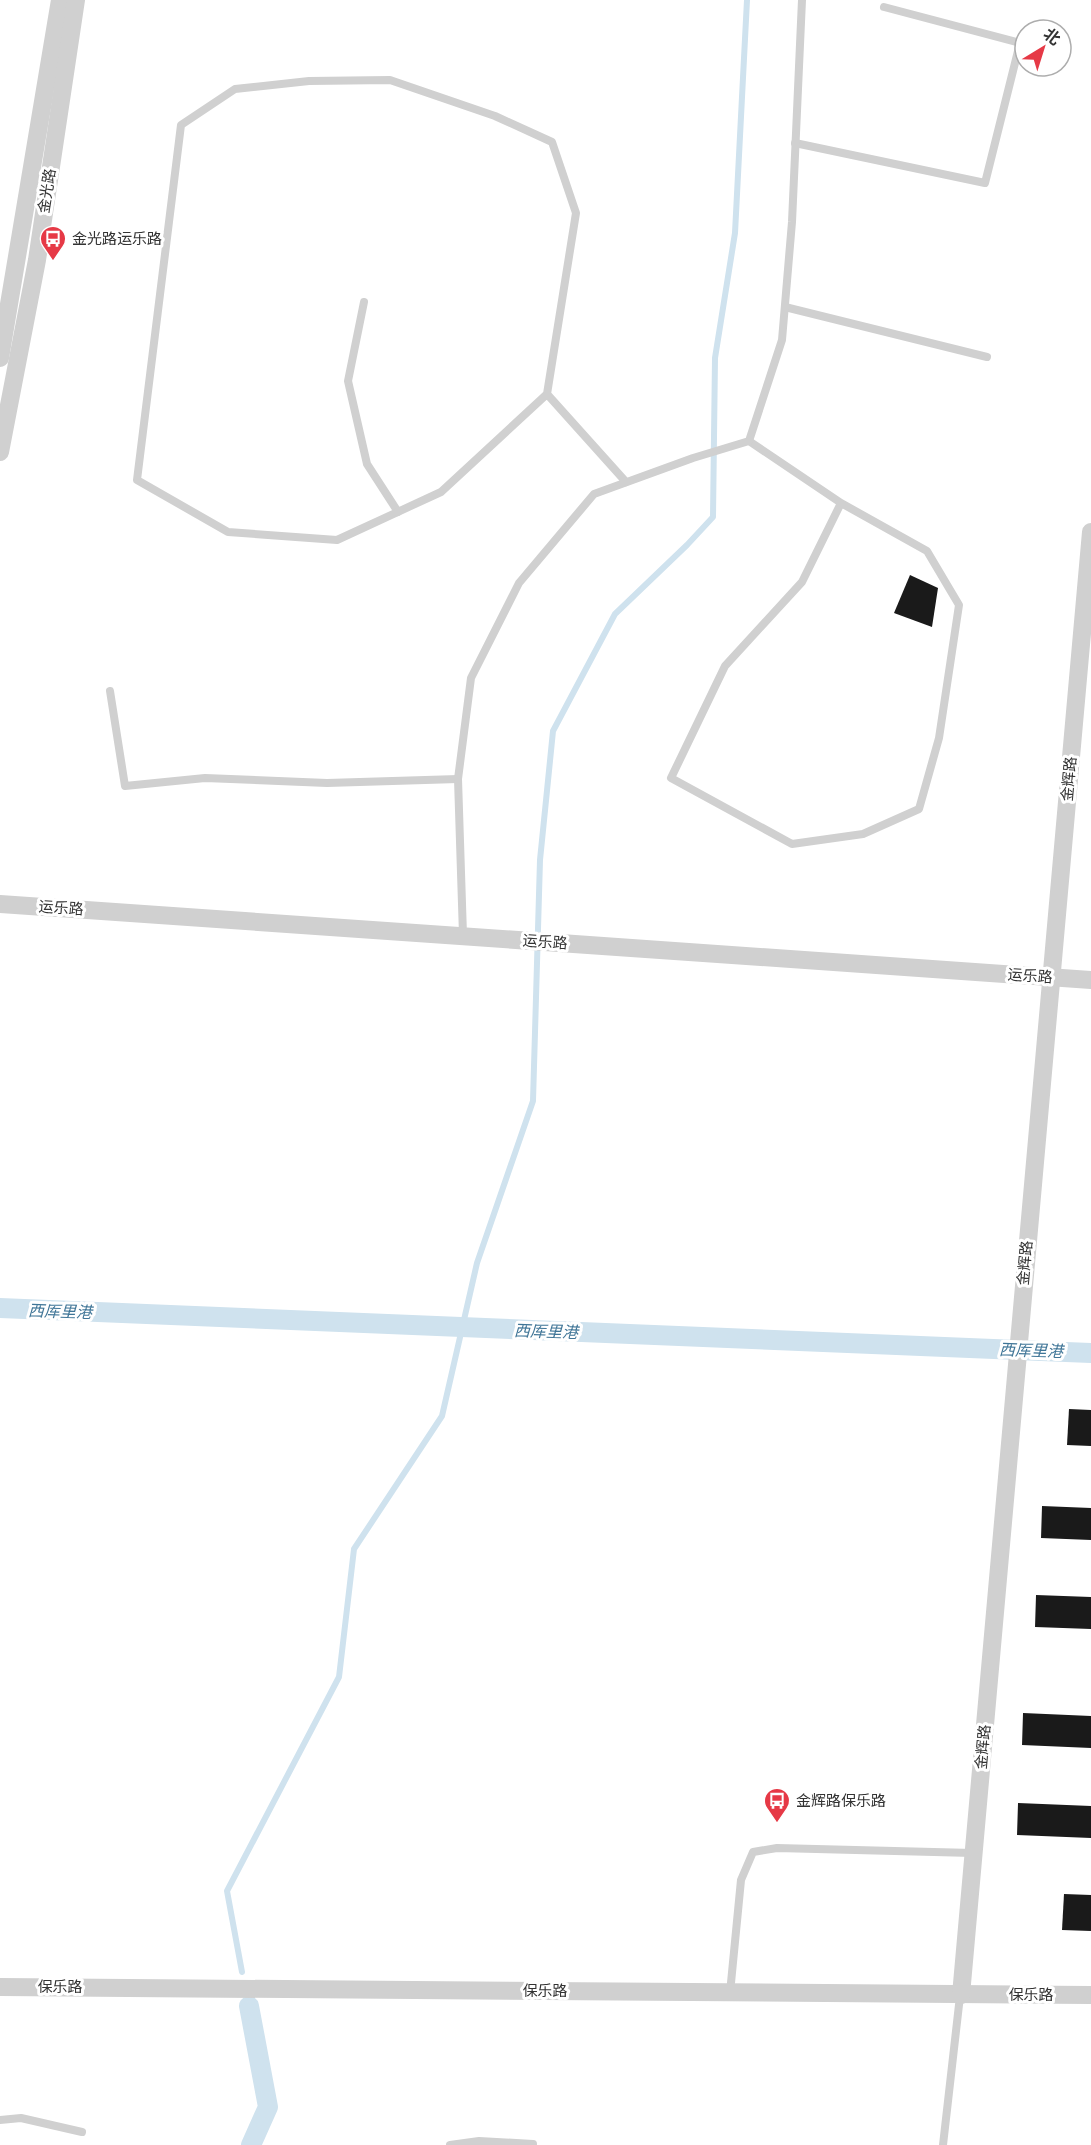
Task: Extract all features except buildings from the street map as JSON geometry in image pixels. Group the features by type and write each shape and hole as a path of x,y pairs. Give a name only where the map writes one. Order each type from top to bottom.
{"street":[{"name":"金光路","path":"0,358 60,0"},
{"name":"金光路","path":"0,452 37,260 76,0"},
{"name":"金辉路","path":"961,1995 1091,532"},
{"name":"运乐路","path":"0,904 1091,980"},
{"name":"保乐路","path":"0,1987 1091,1995"}],"lane":[{"path":"749,441 782,340 802,0"},
{"path":"795,143 985,183 1020,43 884,7"},
{"path":"390,80 495,116 552,142 576,213 547,394 441,492 337,540 228,532 137,480 181,125 235,89 309,81 390,80"},
{"path":"364,302 348,381 367,464 398,512"},
{"path":"785,307 987,357"},
{"path":"547,394 626,482"},
{"path":"463,936 458,779 471,678 519,583 594,494 726,447 749,441 841,503 927,551 959,605 939,738 919,808 863,834 792,844 671,778 725,666 802,582 841,503"},
{"path":"111,691 125,786 205,778 327,783 458,779"},
{"path":"730,1993 741,1880 753,1852 777,1848 973,1853"},
{"path":"943,2145 961,1995"},
{"path":"0,2120 21,2118 82,2132"},
{"path":"450,2145 479,2141 533,2144"}],"waterway":[{"path":"242,1972 227,1891 339,1677 354,1549 442,1416 477,1263 533,1101 540,860 553,731 615,614 713,517 715,358 735,233 747,0"},
{"name":"西厍里港","path":"0,1308 1091,1353"},
{"path":"249,2006 268,2107 251,2145"}],"place":[{"name":"金光路运乐路","path":"53,262"},
{"name":"金辉路保乐路","path":"777,1824"}]}
